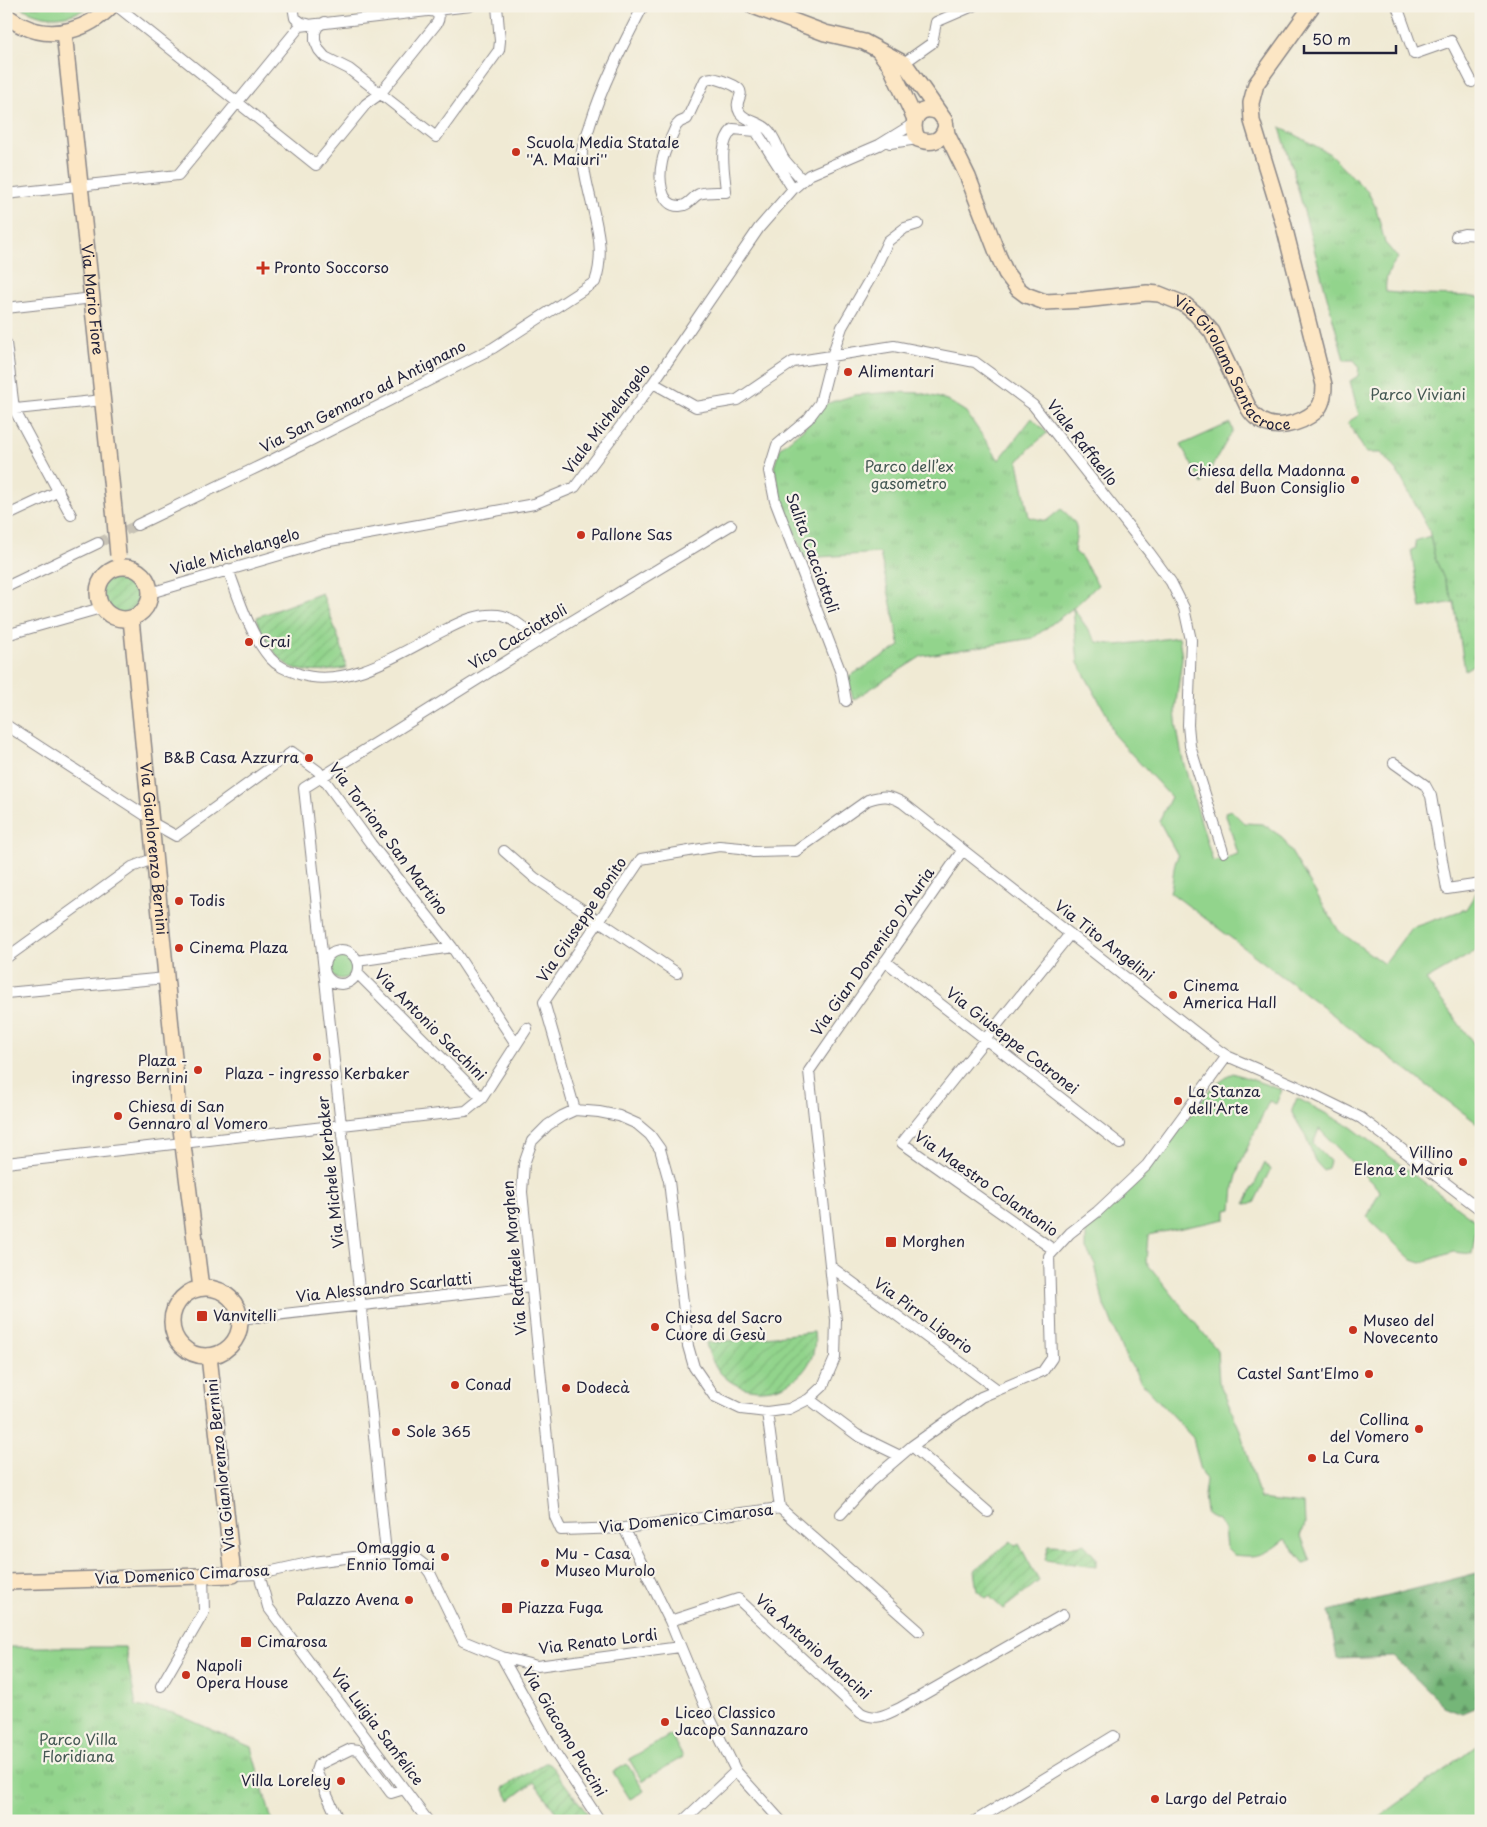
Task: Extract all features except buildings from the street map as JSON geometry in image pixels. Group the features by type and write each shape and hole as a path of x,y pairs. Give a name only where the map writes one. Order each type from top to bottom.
{"street":[{"path":"6,16 24,27 45,33 64,32 84,27 100,17 111,6"},
{"path":"117,6 316,165 366,104 380,94 437,23 438,15 429,11"},
{"path":"294,6 296,18 302,23 307,24"},
{"path":"362,6 364,18"},
{"path":"6,194 178,175 300,26 470,6"},
{"path":"326,22 318,26 315,32 315,41 322,54 329,60 349,69 436,137 499,50 500,36 497,6"},
{"name":"Via San Gennaro ad Antignano","path":"137,525 266,463 493,348 595,282 600,269 601,257 582,152 598,101 617,57 643,6"},
{"path":"753,6 826,34 858,40 905,64 945,121 941,135 927,142 918,139 879,145"},
{"path":"895,76 905,64 932,43 936,22 973,6"},
{"name":"Via Girolamo Santacroce","path":"941,135 965,172 1006,273 1018,289 1026,295 1045,302 1147,293 1159,294 1184,304 1212,332 1249,409 1258,419 1272,425 1288,425 1316,410 1323,398 1324,385 1308,313 1274,191 1252,121 1251,103 1256,84 1312,6"},
{"path":"1397,6 1414,54 1451,42 1472,82"},
{"name":"Via Mario Fiore","path":"64,32 93,298 118,561"},
{"path":"876,48 890,65 914,121 913,130 918,139"},
{"path":"792,188 756,131 733,129 728,134 723,150 726,192 697,195 689,203 682,206 670,204 664,198 662,162 676,126 687,119 705,80 713,78 736,85 739,88 738,106 740,112 743,116 768,129 785,160 802,180"},
{"path":"879,145 914,121 924,111 938,112"},
{"name":"Viale Michelangelo","path":"150,593 324,542 534,504 575,487 653,384 758,228 792,188 810,175 879,145"},
{"name":"Salita Cacciottoli","path":"846,701 841,672 775,501 769,471 777,445 808,420 820,402 842,327 888,240 905,228 918,224"},
{"path":"1456,236 1464,234 1481,235"},
{"path":"6,308 93,298"},
{"path":"6,343 10,410 60,491 71,515"},
{"name":"Viale Raffaello","path":"653,384 696,407 737,400 793,362 894,346 975,362 1033,405 1149,552 1171,582 1184,608 1192,640 1188,725 1190,746 1224,852"},
{"path":"10,410 103,400"},
{"path":"6,516 60,491"},
{"name":"Vico Cacciottoli","path":"304,788 538,642 731,526"},
{"path":"6,587 98,543"},
{"path":"118,561 144,576 150,593 149,602 144,610 131,619 122,620 114,618 101,608 97,592 103,577 118,561"},
{"path":"228,569 250,626 270,658 283,669 306,676 328,678 366,669 459,623 478,616 500,616 519,624 538,642"},
{"path":"6,635 101,608"},
{"name":"Via Gianlorenzo Bernini","path":"131,619 183,1143 201,1288"},
{"path":"6,725 151,820"},
{"name":"Via Torrione San Martino","path":"151,820 176,836 292,752 322,776 371,844 452,947 516,1044"},
{"path":"1394,763 1425,785 1431,796 1447,889 1481,884"},
{"name":"Via Michele Kerbaker","path":"304,788 386,1553"},
{"name":"Via Giuseppe Bonito","path":"575,1110 544,1002 641,859 719,846 741,848 753,852 796,851 868,800 880,796 891,796 903,803 962,850"},
{"name":"Via Tito Angelini","path":"962,850 1227,1056 1294,1084 1361,1118 1481,1210"},
{"name":"Via Gian Domenico D'Auria","path":"830,1266 808,1071 962,850"},
{"path":"504,851 535,878 677,974"},
{"path":"6,958 132,867 154,858"},
{"path":"986,1040 1070,934"},
{"path":"357,961 452,947"},
{"path":"340,950 351,953 357,961 357,973 351,982 340,984 330,981 324,972 326,958 340,950"},
{"name":"Via Giuseppe Cotronei","path":"885,961 1120,1144"},
{"name":"Via Antonio Sacchini","path":"357,973 482,1098"},
{"path":"6,992 166,978"},
{"path":"6,1163 466,1110 482,1098 527,1028"},
{"name":"Via Maestro Colantonio","path":"986,1040 902,1143 1054,1250"},
{"path":"841,1514 870,1482 912,1446 981,1397 1043,1370 1052,1358 1049,1256 1070,1233 1097,1212 1147,1165 1227,1056"},
{"path":"575,1110 612,1115 637,1124 650,1135 660,1148 669,1181 688,1346 694,1367 714,1396 741,1409 767,1412 789,1409 808,1399 823,1386 835,1358 836,1320 830,1266"},
{"name":"Via Raffaele Morghen","path":"561,1530 556,1516 522,1192 524,1164 532,1141 548,1125 575,1110"},
{"name":"Via Pirro Ligorio","path":"830,1266 998,1390"},
{"name":"Via Alessandro Scarlatti","path":"240,1319 531,1286"},
{"path":"201,1288 217,1290 231,1299 237,1308 240,1319 239,1331 233,1342 225,1350 209,1356 192,1353 182,1347 172,1327 175,1306 190,1291 201,1288"},
{"name":"Via Gianlorenzo Bernini","path":"209,1356 233,1575"},
{"path":"808,1399 857,1434 900,1456"},
{"path":"767,1412 780,1508 920,1631"},
{"path":"912,1446 988,1512"},
{"name":"Via Domenico Cimarosa","path":"561,1530 624,1528 780,1508"},
{"path":"624,1528 670,1621 709,1716 736,1771 781,1821"},
{"name":"Via Domenico Cimarosa","path":"6,1582 259,1574 313,1562 386,1553 409,1555 424,1565 437,1584 463,1641"},
{"name":"Via Luigia Sanfelice","path":"259,1574 268,1607 428,1821"},
{"path":"161,1686 204,1612 203,1576"},
{"name":"Via Antonio Mancini","path":"670,1621 738,1599 861,1713 879,1718 900,1708 1063,1615"},
{"name":"Via Renato Lordi","path":"463,1641 502,1657 536,1666 680,1647"},
{"name":"Via Giacomo Puccini","path":"502,1657 554,1751 600,1821"},
{"path":"975,1821 1114,1736"},
{"path":"335,1821 336,1815 316,1771 318,1765 351,1749 359,1750 391,1793 404,1789"},
{"path":"683,1821 736,1771"}],"green space":[{"path":"19,6 91,6 73,14 55,17 37,14"},
{"name":"Parco Viviani","path":"1280,128 1330,154 1368,192 1376,208 1385,243 1398,258 1388,273 1386,292 1481,298 1481,660 1465,670 1454,602 1435,558 1429,530 1400,476 1381,453 1366,453 1348,422 1359,415 1350,381 1358,376 1359,366 1354,360 1344,360"},
{"name":"Parco dell’ex gasometro","path":"893,392 921,393 947,400 966,412 999,460 1032,418 1047,433 1018,462 1029,517 1046,521 1061,509 1067,514 1076,527 1074,551 1081,557 1098,585 1073,608 1033,638 922,656 853,700 848,677 900,646 880,553 804,558 782,498 774,467 780,448 803,429 825,404 855,395"},
{"path":"1230,423 1233,430 1202,484 1181,445"},
{"path":"1430,536 1435,558 1454,602 1421,608 1411,550 1416,548 1415,541"},
{"path":"123,571 135,575 141,581 145,593 141,605 135,611 123,615 111,611 105,605 101,593 105,581 111,575"},
{"path":"322,593 343,651 346,668 315,671 299,670 285,663 277,656 261,630 257,617"},
{"path":"1073,608 1097,642 1118,645 1179,637 1182,658 1175,710 1177,729 1183,761 1213,862 1238,854 1225,812 1231,810 1244,823 1263,824 1282,837 1339,931 1384,964 1411,928 1466,909 1481,885 1481,948 1426,980 1481,1053 1481,1126 1170,892 1178,856 1159,821 1171,797 1114,735 1107,715 1078,663"},
{"path":"341,955 350,958 353,967 350,976 341,979 332,976 329,967 332,958"},
{"path":"1233,1073 1282,1090 1276,1104 1269,1101 1240,1164 1234,1187 1232,1209 1226,1210 1226,1219 1148,1235 1146,1262 1217,1350 1219,1382 1240,1430 1260,1499 1304,1504 1305,1524 1301,1536 1311,1561 1304,1563 1285,1539 1267,1552 1249,1556 1234,1555 1226,1547 1224,1530 1218,1520 1206,1514 1204,1495 1206,1480 1200,1467 1193,1438 1141,1382 1122,1350 1104,1306 1095,1264 1086,1249 1086,1231 1142,1178 1211,1088"},
{"path":"1297,1098 1351,1127 1477,1222 1472,1254 1453,1252 1421,1263 1412,1260 1367,1217 1380,1191 1319,1129 1313,1144 1330,1161 1328,1168 1323,1170 1315,1161 1305,1135 1292,1113"},
{"path":"1265,1163 1270,1170 1254,1203 1245,1204"},
{"path":"814,1332 813,1354 804,1371 788,1383 770,1389 750,1389 731,1382 716,1367 706,1343"},
{"path":"1011,1541 1016,1546 1019,1544 1039,1581 1003,1609 989,1596 986,1598 977,1591 974,1571"},
{"path":"1084,1544 1096,1558 1096,1567 1045,1560 1049,1545 1075,1546"},
{"path":"1481,1572 1481,1705 1462,1713 1444,1706 1394,1657 1337,1659 1329,1611"},
{"name":"Parco Villa Floridiana","path":"6,1647 125,1647 136,1706 174,1713 251,1747 272,1821 6,1821"},
{"path":"671,1735 683,1757 642,1781 629,1759"},
{"path":"1477,1746 1481,1750 1481,1821 1374,1821"},
{"path":"545,1763 549,1763 593,1821 562,1821 534,1782 510,1800 503,1788"},
{"path":"627,1764 644,1791 630,1799 613,1772"}],"tunnel":[{"path":"98,543 137,525"}],"place":[{"name":"Scuola Media Statale ''A. Maiuri''","path":"516,152"},
{"name":"Pronto Soccorso","path":"263,268"},
{"name":"Alimentari","path":"848,372"},
{"name":"Chiesa della Madonna del Buon Consiglio","path":"1355,480"},
{"name":"Pallone Sas","path":"581,535"},
{"name":"Crai","path":"249,642"},
{"name":"B&B Casa Azzurra","path":"309,758"},
{"name":"Todis","path":"179,901"},
{"name":"Cinema Plaza","path":"179,948"},
{"name":"Cinema America Hall","path":"1173,995"},
{"name":"Plaza - ingresso Kerbaker","path":"317,1057"},
{"name":"Plaza - ingresso Bernini","path":"198,1070"},
{"name":"La Stanza dell'Arte","path":"1178,1101"},
{"name":"Chiesa di San Gennaro al Vomero","path":"118,1116"},
{"name":"Villino Elena e Maria","path":"1463,1162"},
{"name":"Morghen","path":"891,1242"},
{"name":"Vanvitelli","path":"202,1316"},
{"name":"Chiesa del Sacro Cuore di Gesù","path":"655,1327"},
{"name":"Museo del Novecento","path":"1353,1330"},
{"name":"Castel Sant'Elmo","path":"1369,1374"},
{"name":"Conad","path":"455,1385"},
{"name":"Dodecà","path":"566,1388"},
{"name":"Collina del Vomero","path":"1419,1429"},
{"name":"Sole 365","path":"396,1432"},
{"name":"La Cura","path":"1312,1458"},
{"name":"Omaggio a Ennio Tomai","path":"445,1557"},
{"name":"Mu - Casa Museo Murolo","path":"545,1563"},
{"name":"Palazzo Avena","path":"409,1600"},
{"name":"Piazza Fuga","path":"507,1608"},
{"name":"Cimarosa","path":"246,1642"},
{"name":"Napoli Opera House","path":"186,1675"},
{"name":"Liceo Classico Jacopo Sannazaro","path":"665,1722"},
{"name":"Villa Loreley","path":"341,1781"},
{"name":"Largo del Petraio","path":"1155,1799"}]}
